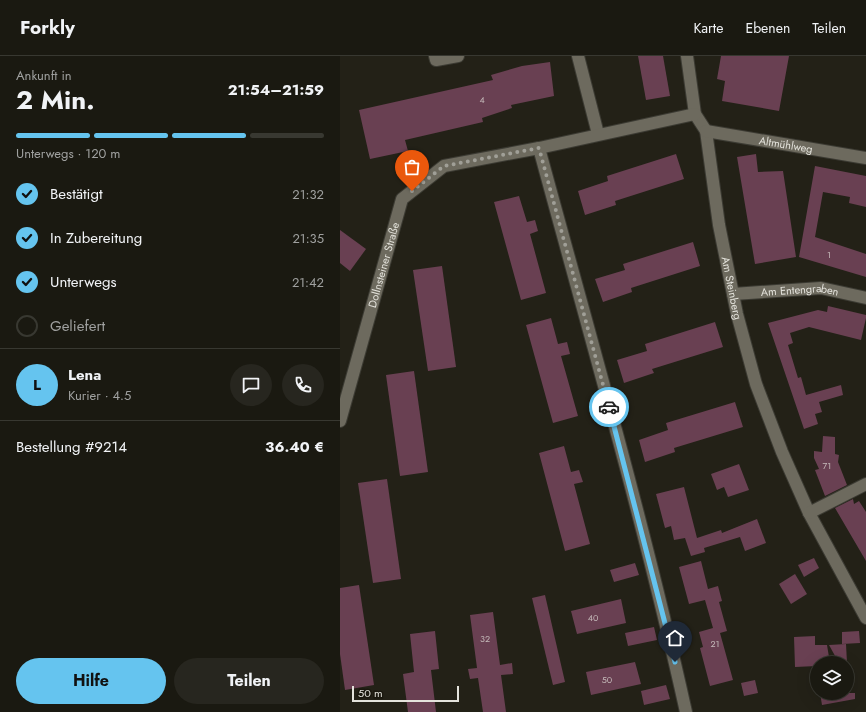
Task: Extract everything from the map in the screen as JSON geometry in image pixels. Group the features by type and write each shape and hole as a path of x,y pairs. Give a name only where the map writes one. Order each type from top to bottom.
{"street":[{"path":"435,56 436,60 458,56"},
{"path":"578,56 598,134"},
{"name":"Am Steinberg","path":"687,56 695,114 706,131 719,225 733,294 756,384 782,452 809,513 866,618"},
{"name":"Dollnsteiner Straße","path":"340,421 402,199 444,166 539,148 695,114"},
{"name":"Altmühlweg","path":"706,131 866,158"},
{"path":"539,148 656,585 686,712"},
{"name":"Am Entengraben","path":"733,294 822,288 866,298"},
{"path":"809,513 866,484"}],"building":[{"path":"638,56 663,56 670,96 646,100"},
{"path":"721,56 789,56 779,111 722,101 725,81 717,79"},
{"path":"550,62 554,96 511,105 512,108 482,118 483,122 405,140 408,151 370,159 359,110 493,80 491,75 522,66"},
{"path":"676,154 684,179 615,201 616,205 585,215 578,191 608,181 607,176"},
{"path":"756,154 758,172 783,171 796,257 755,264 737,157"},
{"path":"815,166 866,176 866,207 849,203 850,197 823,192 815,237 866,254 866,277 799,257"},
{"path":"519,196 527,222 535,220 538,231 530,234 546,293 521,300 494,202"},
{"path":"340,230 366,249 350,271 340,263"},
{"path":"693,242 700,266 631,288 632,292 603,302 595,279 625,270 623,264"},
{"path":"442,266 456,367 428,371 413,270"},
{"path":"828,306 866,315 866,318 861,340 809,327 790,333 793,343 788,345 798,378 801,377 806,395 841,385 843,395 819,402 822,412 815,414 818,424 804,429 768,323 818,310 827,312"},
{"path":"551,318 558,344 567,342 570,354 561,356 578,416 553,423 526,325"},
{"path":"715,322 723,347 652,369 654,373 624,383 617,360 647,351 645,344"},
{"path":"414,371 428,472 400,476 386,375"},
{"path":"735,402 743,427 674,448 675,452 645,462 639,440 668,430 666,423"},
{"path":"823,436 835,437 835,454 839,455 838,462 847,485 825,496 815,470 819,469 814,458 814,451 822,452"},
{"path":"564,446 571,472 579,470 583,482 574,484 590,544 565,551 539,453"},
{"path":"739,464 749,490 728,497 724,487 717,490 711,474"},
{"path":"387,479 401,579 373,583 358,483"},
{"path":"684,487 697,538 721,530 722,533 757,519 766,543 745,551 740,537 704,548 705,552 691,556 685,538 674,540 671,526 665,528 656,494"},
{"path":"853,499 854,504 859,501 866,512 866,561 835,508"},
{"path":"814,558 819,568 804,577 798,565"},
{"path":"701,561 708,589 718,586 722,601 719,602 727,631 720,633 733,680 710,686 700,648 703,647 699,632 713,628 705,600 689,604 679,567"},
{"path":"635,563 639,575 614,582 610,570"},
{"path":"795,574 807,594 791,604 779,584"},
{"path":"359,585 374,685 345,690 340,654 340,588"},
{"path":"545,595 565,682 553,685 532,598"},
{"path":"621,599 626,623 577,634 571,611"},
{"path":"493,612 500,665 512,663 513,674 501,675 506,712 483,712 478,678 470,679 468,669 477,668 470,615"},
{"path":"654,627 657,640 628,646 625,633"},
{"path":"435,631 439,669 431,670 436,712 408,712 403,674 414,672 410,634"},
{"path":"859,631 860,643 842,644 842,632"},
{"path":"815,636 815,645 827,645 829,656 810,656 810,666 795,667 794,637"},
{"path":"846,644 847,656 835,656 829,645"},
{"path":"635,662 641,684 591,695 586,672"},
{"path":"755,680 758,693 744,696 741,683"},
{"path":"666,685 670,699 644,705 641,691"},
{"path":"821,700 850,700 822,705"}],"way so far":[{"path":"412,191 444,166 539,148 609,407"}],"route":[{"path":"609,407 675,662"}]}
